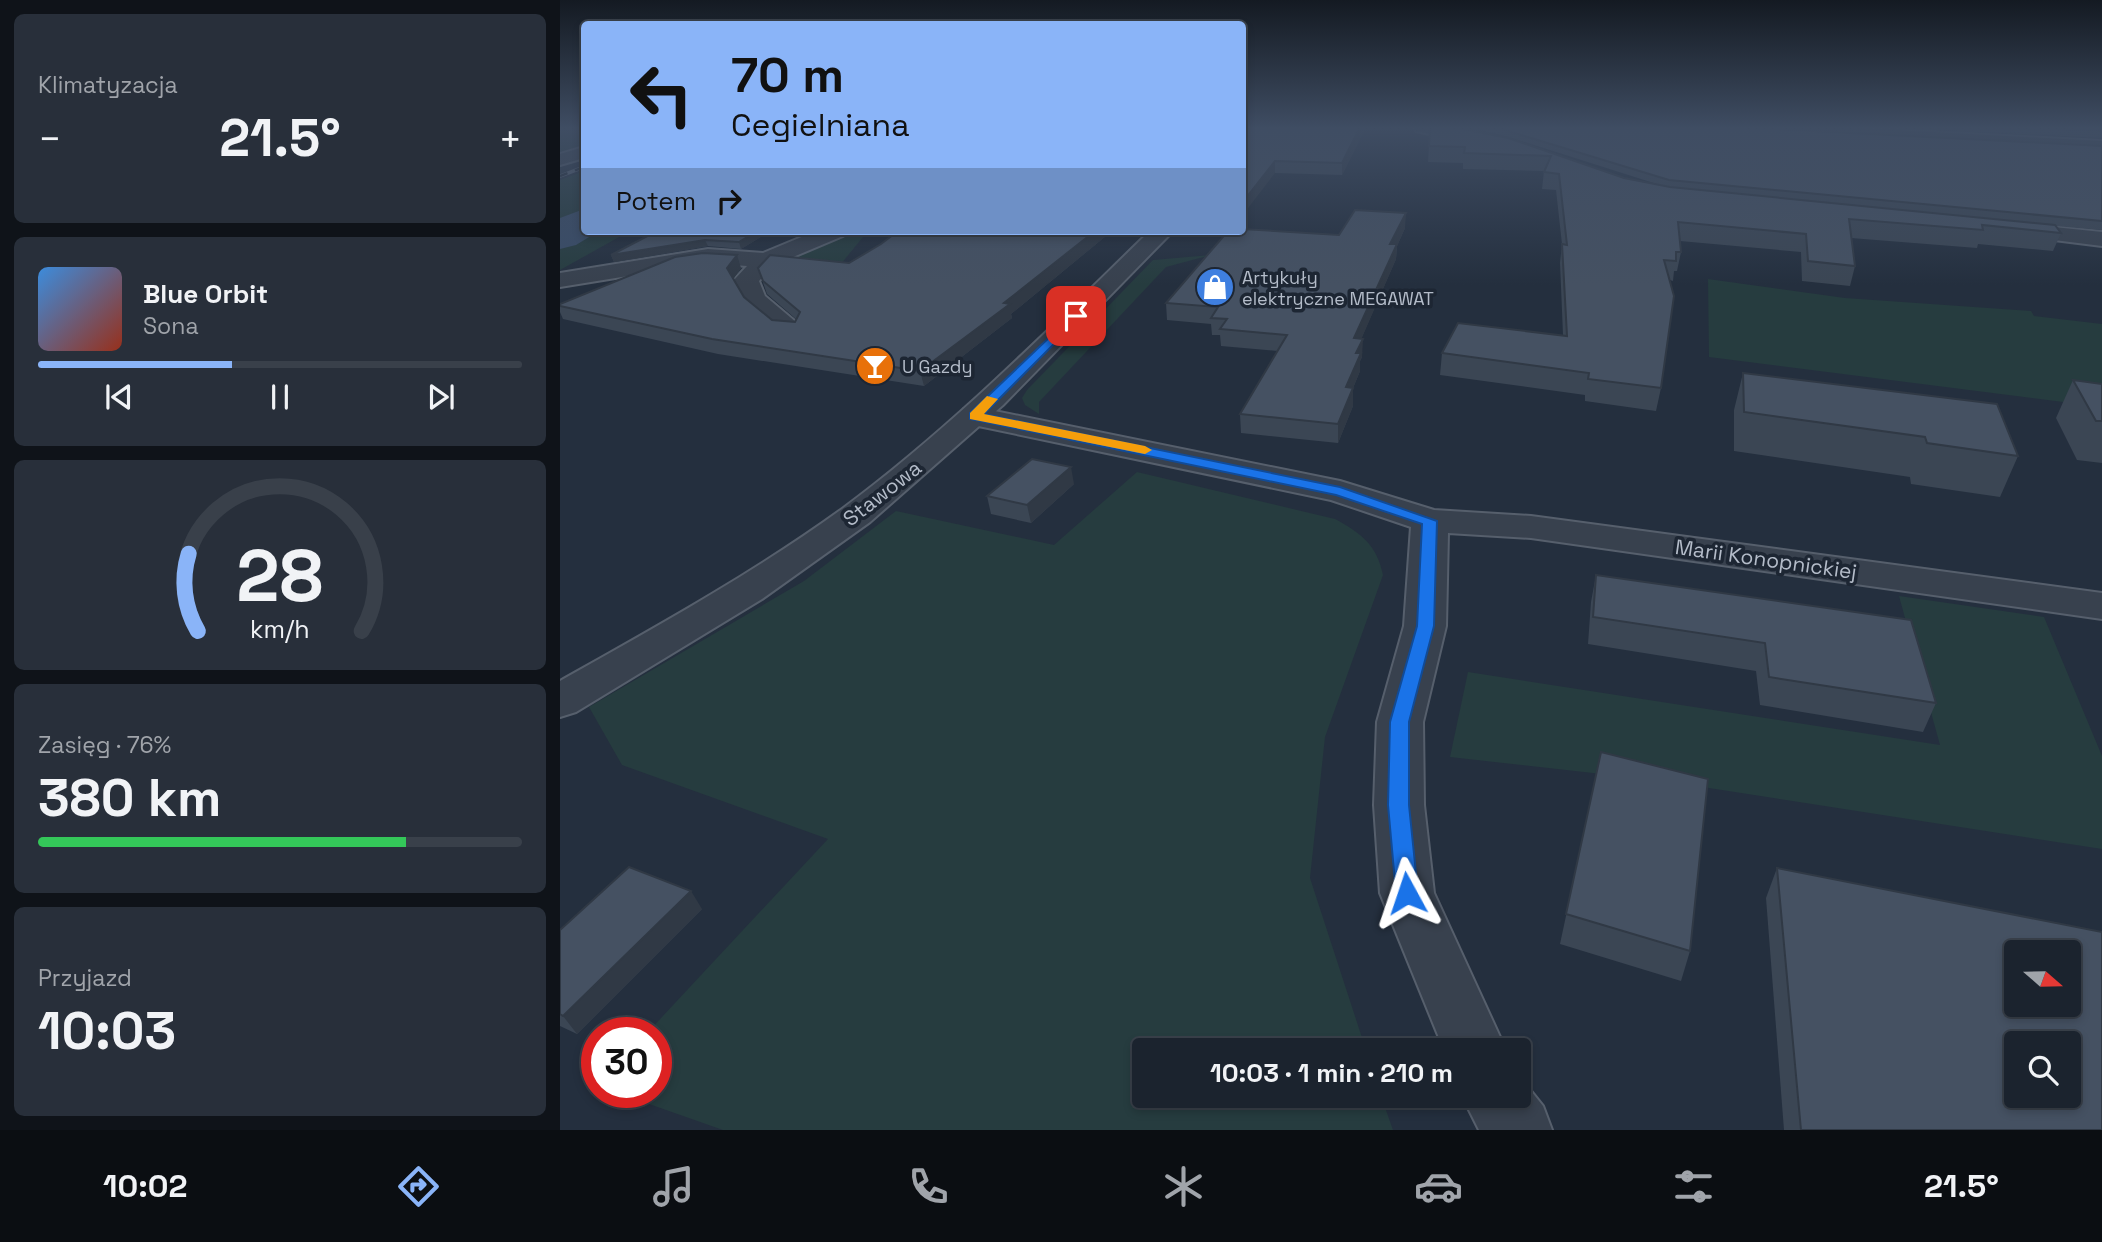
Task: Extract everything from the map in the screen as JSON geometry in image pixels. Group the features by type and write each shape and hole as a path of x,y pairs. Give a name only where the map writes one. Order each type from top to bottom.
{"street":[{"path":"1980,225 2102,239"},
{"path":"790,328 754,300 746,280 766,260 825,235"},
{"name":"Stawowa","path":"560,702 809,551 906,476 975,416 1158,235"},
{"path":"560,280 708,256 766,260"},
{"name":"Marii Konopnickiej","path":"975,416 1340,491 1430,521 1531,527 2102,606"},
{"path":"1430,521 1425,626 1400,722 1399,805 1407,893 1470,1038"},
{"path":"1503,1108 1519,1130"}],"green space":[{"path":"560,180 581,180 581,235 625,235 560,270"},
{"path":"834,235 865,235 840,265 785,256"},
{"path":"1211,255 1166,267 1039,402 1039,414 1025,405 1022,398 1027,390 1153,260"},
{"path":"1708,279 1845,298 2031,311 2034,316 2102,324 2102,407 1709,357"},
{"path":"1137,472 1335,519 1353,529 1377,556 1383,575 1325,737 1310,878 1362,1038 1132,1038 1132,1108 1385,1108 1393,1130 723,1130 660,1108 672,1108 672,1017 662,1017 828,839 622,765 589,707 804,581 896,511 1054,545"},
{"path":"1899,596 2044,617 2102,756 2102,849 1664,781 1450,757 1468,672 1940,745"}],"building":[{"path":"1246,180 1260,180 1246,198"},
{"path":"1560,180 1633,180 1670,187 2055,225 2061,233 1982,225 1983,230 1849,219 1855,266 1808,261 1806,234 1678,222 1681,252 1676,252 1676,261 1664,260 1674,296 1661,388 1588,379 1589,373 1442,353 1458,323 1567,336 1562,244 1567,245"},
{"path":"1669,180 2102,180 2102,221"},
{"path":"1355,210 1406,213 1390,244 1397,244 1354,338 1363,339 1356,353 1361,353 1346,387 1353,388 1338,424 1240,414 1287,335 1220,329 1227,319 1211,318 1218,307 1166,303 1225,235 1246,235 1246,229 1339,235"},
{"path":"649,235 750,235 739,242 705,240 611,255"},
{"path":"893,235 1090,235 1004,303 1010,304 920,371 712,339 560,306 675,257 703,253 737,255 727,268 744,297 772,320 795,322 800,312 763,281 758,268 770,255 849,263"},
{"path":"1743,373 1997,404 2018,456 1927,443 1925,437 1744,412"},
{"path":"2073,380 2102,384 2102,421 2096,421"},
{"path":"1032,459 1071,467 1027,505 987,496"},
{"path":"1596,575 1911,620 1936,703 1769,677 1765,643 1593,617"},
{"path":"1601,752 1708,779 1690,951 1566,914"},
{"path":"629,867 691,891 563,1016 560,1014 560,930"},
{"path":"1777,868 2102,932 2102,1130 1801,1130"}],"waterway":[{"path":"560,236 581,224"},
{"path":"560,228 573,228"}],"slow traffic":[{"path":"992,399 975,416 1145,450"}],"place":[{"name":"Artykuły elektryczne MEGAWAT","path":"1215,287"},
{"name":"U Gazdy","path":"875,366"}],"route":[{"path":"1076,316 975,416 1340,491 1430,521 1425,626 1400,722 1399,805 1407,893"}]}
